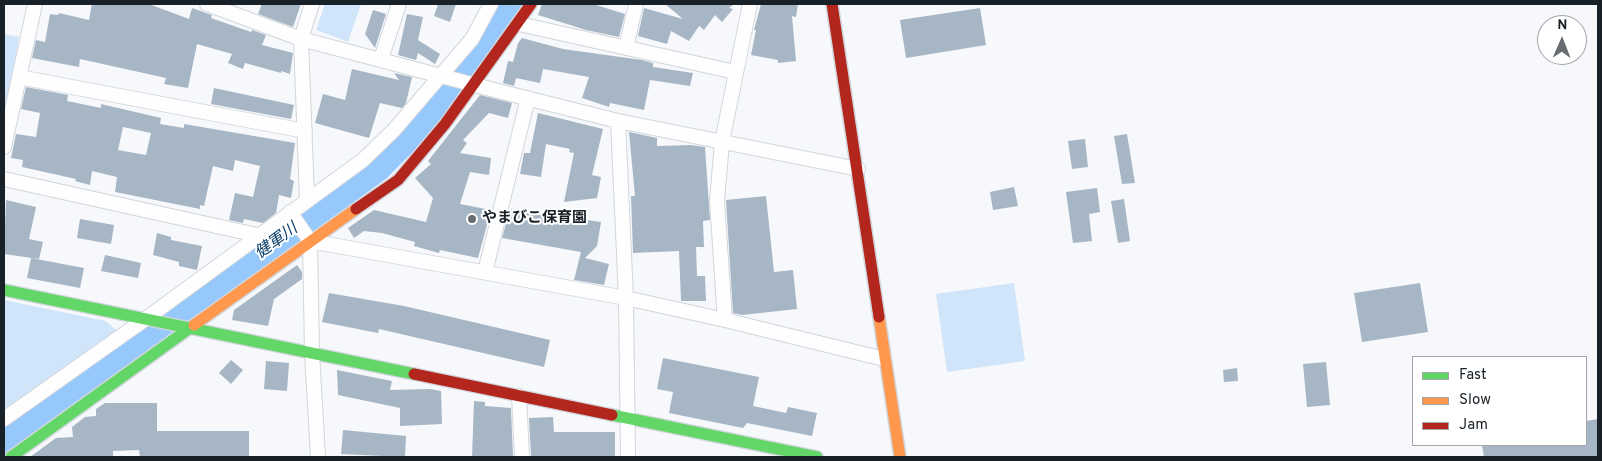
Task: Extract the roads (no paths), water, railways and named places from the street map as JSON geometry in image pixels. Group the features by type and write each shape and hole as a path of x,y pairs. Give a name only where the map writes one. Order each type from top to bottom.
{"street":[{"path":"4,147 35,4"},
{"path":"207,4 301,39 474,85 618,121 858,169"},
{"path":"307,199 301,39 312,4"},
{"path":"381,60 400,4"},
{"path":"4,419 144,320 362,160 394,130 472,39 491,4"},
{"path":"12,457 310,241 398,180 474,85 519,24 531,4"},
{"path":"626,48 636,4"},
{"path":"725,320 717,200 722,142 750,4"},
{"path":"832,4 900,457"},
{"path":"519,24 735,72"},
{"path":"19,77 305,131"},
{"path":"485,272 528,98"},
{"path":"618,121 626,298 628,457"},
{"path":"4,180 257,236"},
{"path":"290,212 310,241 312,353 318,457"},
{"path":"310,241 626,298 884,359"},
{"path":"4,290 817,457"},
{"path":"519,396 522,457"}],"water":[{"name":"健軍川","path":"495,4 524,4 438,126 387,178 4,455 4,425 360,166"}],"place":[{"name":"やまびこ保育園","path":"472,219"}]}
